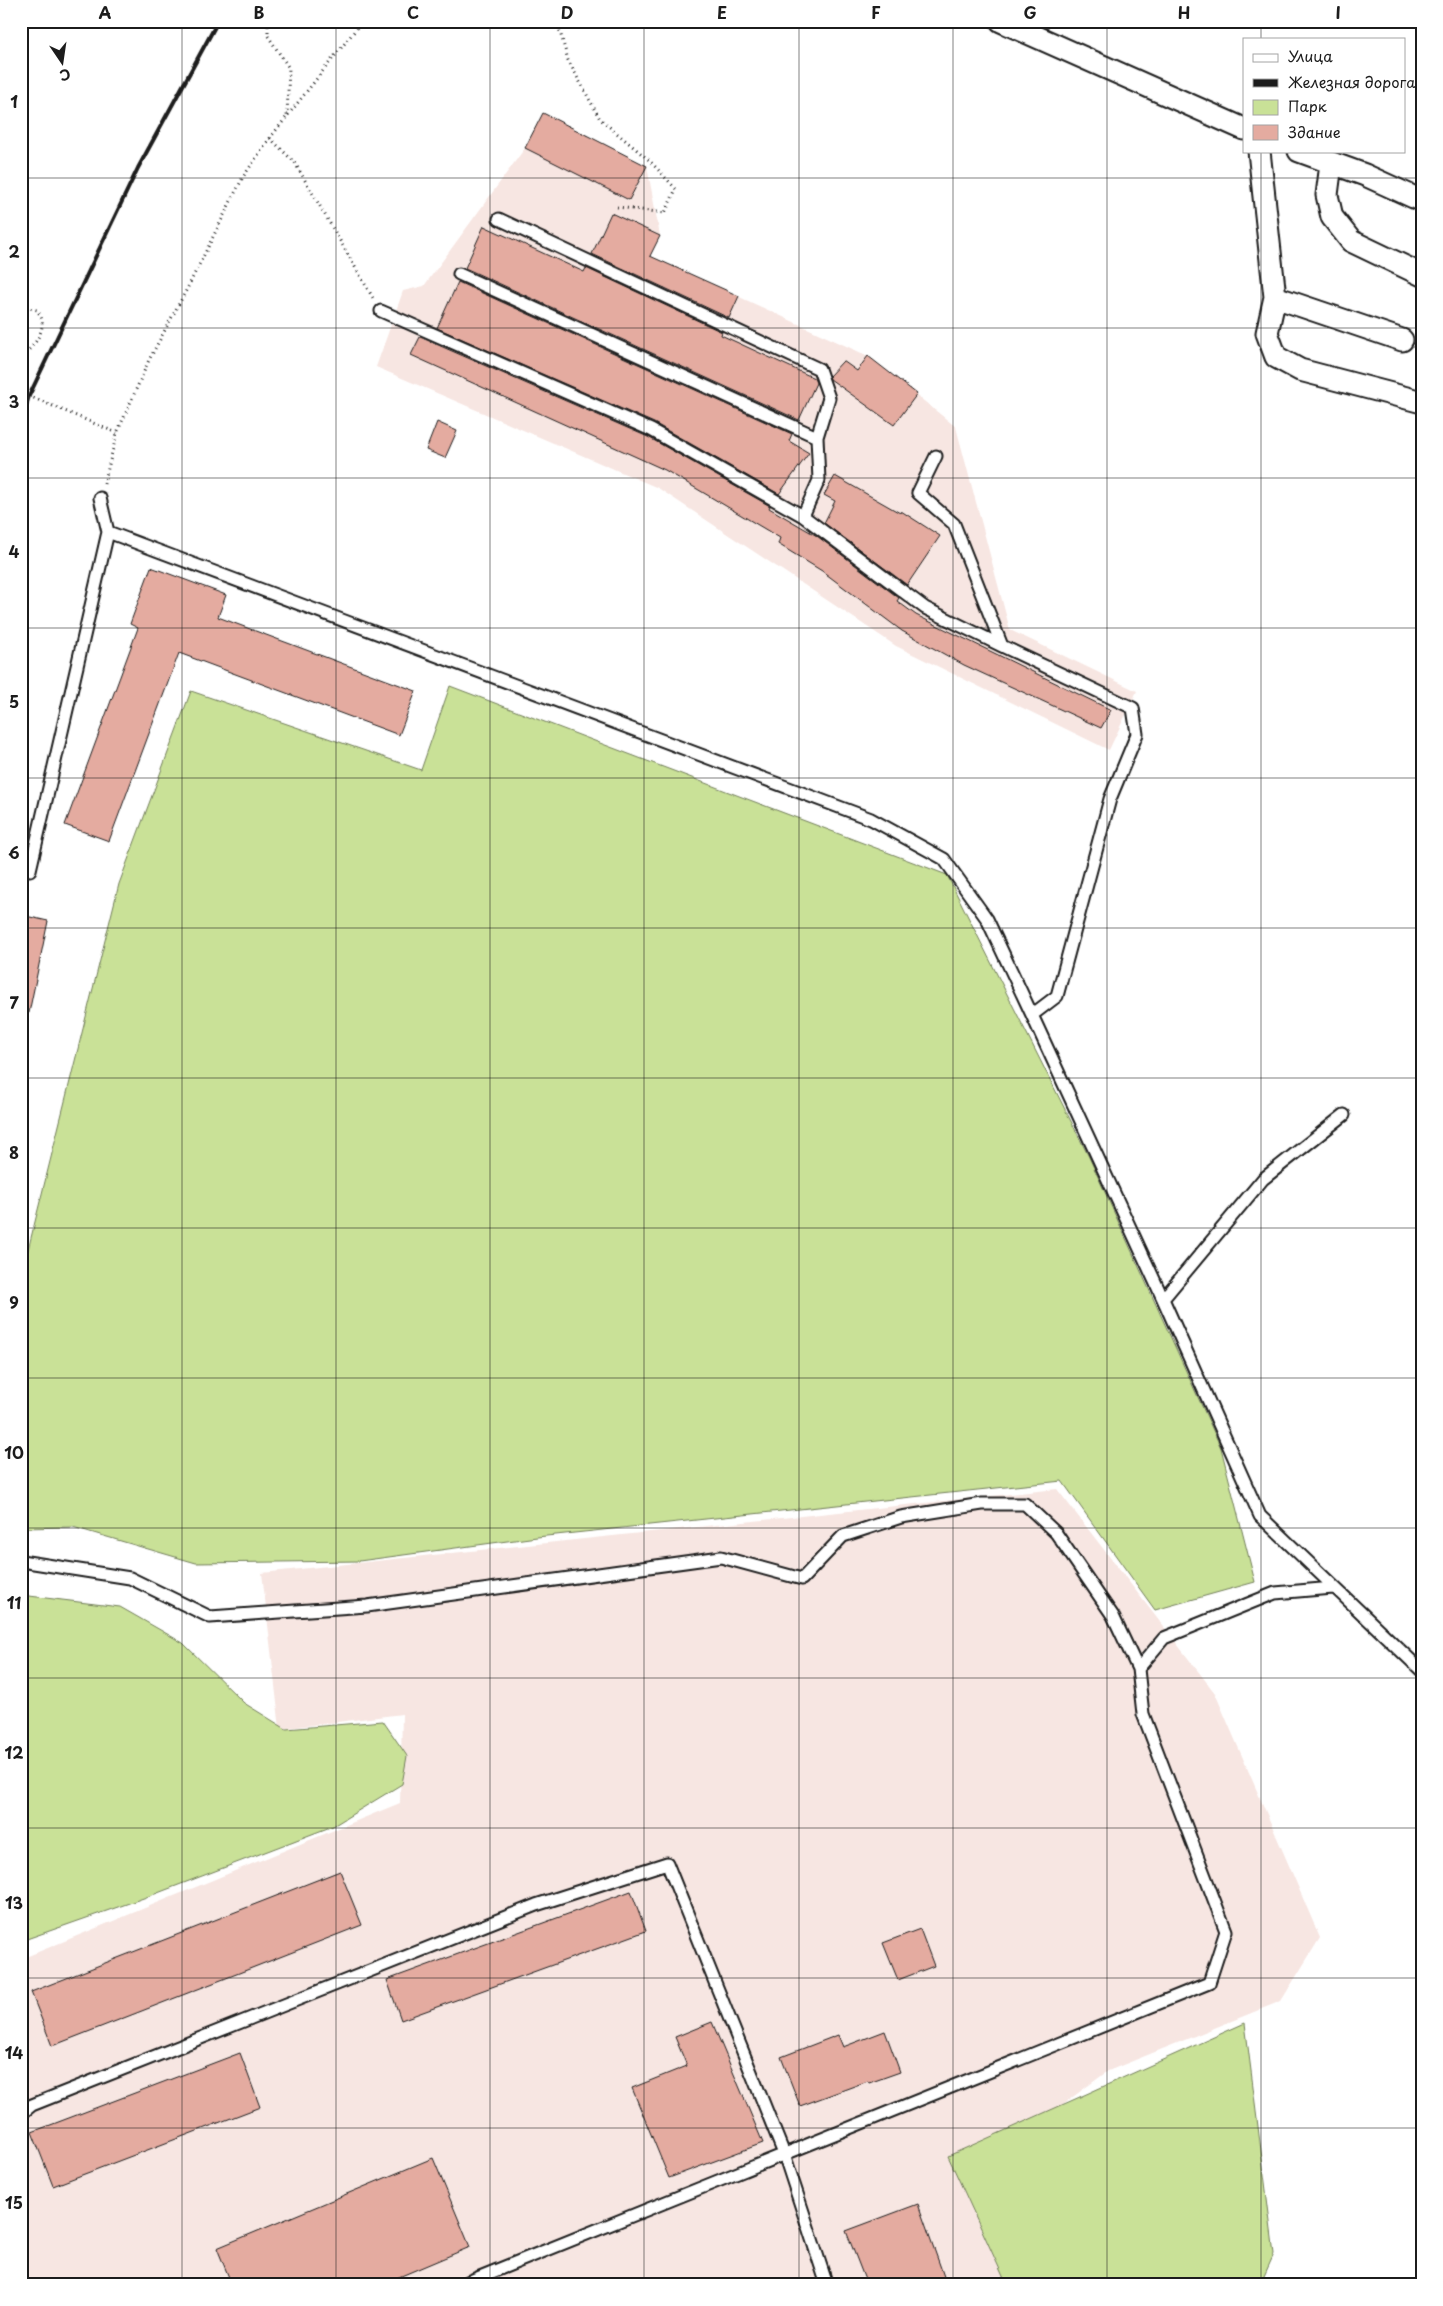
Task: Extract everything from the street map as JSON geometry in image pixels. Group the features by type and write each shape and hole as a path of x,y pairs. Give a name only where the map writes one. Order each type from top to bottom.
{"street":[{"path":"1001,21 1243,129"},
{"path":"1259,152 1274,297 1267,333 1276,357 1300,370 1422,402"},
{"path":"1302,152 1365,175 1422,201"},
{"path":"1332,164 1327,195 1332,217 1351,241 1422,275"},
{"path":"1274,297 1402,340"}],"lane":[{"path":"499,219 819,369 829,398 817,437 819,480 803,516"},
{"path":"459,274 817,437"},
{"path":"381,311 651,430 803,516 925,608 1133,708 1137,734 1110,800 1057,996 1032,1015"},
{"path":"936,456 918,493 954,524 1002,646"},
{"path":"30,870 108,532 100,498"},
{"path":"108,532 871,819 944,859 988,919 1163,1298 1260,1516 1333,1588 1422,1671"},
{"path":"1163,1298 1263,1179 1344,1115"},
{"path":"21,1561 130,1578 210,1617 367,1606 721,1557 802,1579 843,1536 901,1517 982,1504 1025,1504 1056,1533 1108,1609 1138,1669 1143,1714 1226,1932 1209,1983 460,2285"},
{"path":"1138,1669 1164,1638 1275,1593 1333,1588"},
{"path":"21,2114 32,2105 536,1905 666,1864 784,2154 827,2285"}],"path":[{"path":"268,21 268,36 289,68 287,116"},
{"path":"100,498 117,434 148,360 189,285 243,177 270,138 360,24 368,21"},
{"path":"557,21 568,60 600,119 649,160 676,189 665,213 617,207"},
{"path":"270,138 295,163 381,311"},
{"path":"21,306 37,310 42,322 40,333 30,350 21,356"},
{"path":"21,390 29,396 117,434"}],"shaded area":[{"path":"543,113 647,166 660,236 650,256 868,356 956,427 1010,630 1137,691 1109,750 896,646 658,488 376,367 403,291 424,286 525,148"},
{"path":"1057,1489 1215,1693 1320,1938 1281,2001 1108,2071 963,2178 1013,2285 21,2285 21,1959 400,1803 402,1714 280,1729 262,1573"}],"green space":[{"path":"450,686 947,875 1089,1157 1221,1448 1255,1582 1155,1610 1062,1481 537,1537 359,1561 196,1563 73,1527 21,1528 21,1278 119,884 191,691 421,770"},
{"path":"21,1595 120,1607 183,1643 244,1703 286,1729 383,1721 407,1756 402,1784 333,1826 155,1894 21,1941"},
{"path":"1245,2023 1274,2254 1260,2285 1007,2285 948,2156"}],"building":[{"path":"543,113 647,166 629,200 525,148"},
{"path":"611,213 660,236 650,256 739,296 729,318 592,254"},
{"path":"484,226 584,272 586,268 722,332 721,335 814,378 816,383 799,420 465,268"},
{"path":"458,282 792,434 789,441 809,453 779,494 654,423 437,328"},
{"path":"420,337 648,437 770,506 769,508 817,536 899,598 897,601 916,615 1111,710 1101,728 964,665 902,631 822,571 778,544 780,538 665,470 411,355"},
{"path":"868,356 917,394 894,425 830,379 829,376 843,361 857,371"},
{"path":"437,422 457,431 445,458 426,450"},
{"path":"835,476 900,513 901,511 940,536 907,585 824,523 835,501 824,495"},
{"path":"151,567 226,595 218,617 416,691 399,735 179,653 109,841 65,825 138,628 130,624"},
{"path":"21,915 48,921 29,1013 21,1012"},
{"path":"340,1871 362,1925 52,2046 31,1992"},
{"path":"631,1891 646,1931 401,2020 387,1980"},
{"path":"920,1929 934,1966 898,1980 883,1943"},
{"path":"712,2022 763,2143 669,2178 632,2088 687,2066 675,2037"},
{"path":"885,2031 900,2072 869,2083 868,2081 800,2106 781,2057 838,2035 843,2047"},
{"path":"240,2053 260,2107 53,2186 32,2132"},
{"path":"433,2158 470,2247 380,2285 232,2285 217,2248"},
{"path":"918,2204 947,2285 867,2285 846,2231"}],"railway":[{"path":"21,422 29,396 138,168 218,21"}]}
